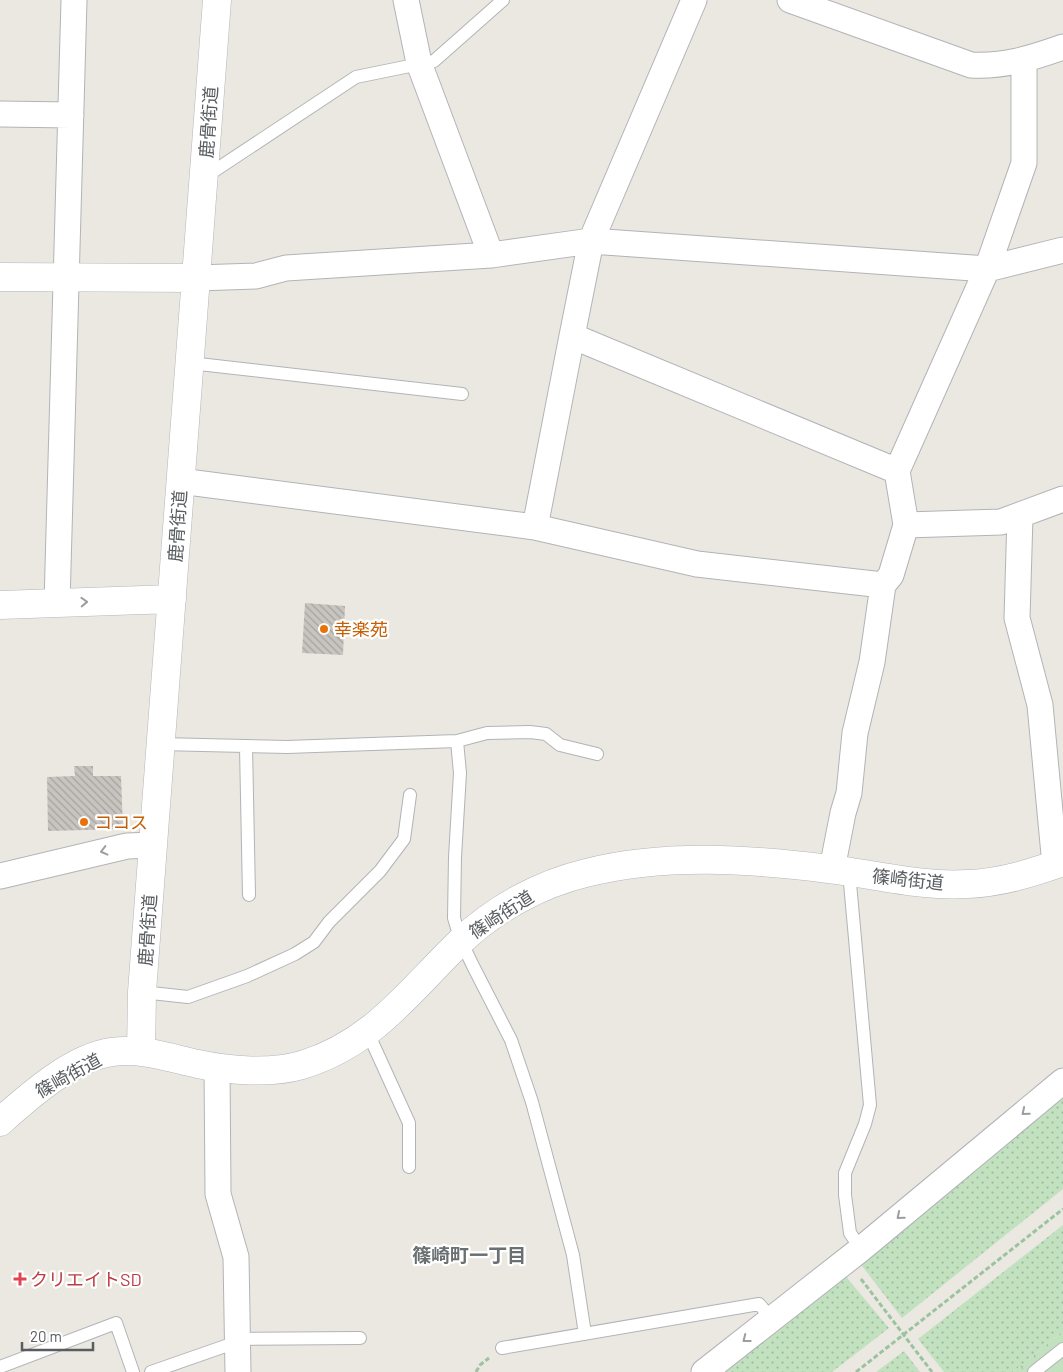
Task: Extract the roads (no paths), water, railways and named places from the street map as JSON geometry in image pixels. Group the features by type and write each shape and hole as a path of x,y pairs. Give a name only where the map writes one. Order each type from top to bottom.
{"street":[{"path":"57,603 74,0"},
{"name":"鹿骨街道","path":"141,1052 142,992 152,845 218,0"},
{"path":"406,0 419,64 491,255"},
{"path":"535,527 591,241 694,0"},
{"path":"790,0 972,65 994,66 1024,60 1063,47"},
{"path":"841,871 842,813 849,793 855,733 872,662 883,585 891,575 906,524 897,471 987,269 1024,163 1024,60"},
{"path":"0,114 71,115"},
{"path":"0,277 196,278 256,276 286,268 491,255 591,241 987,269 1063,250"},
{"path":"572,336 897,471"},
{"path":"180,481 535,527 697,564 883,585"},
{"path":"906,524 1001,522 1063,499"},
{"path":"1020,516 1017,618 1040,705 1059,864"},
{"path":"0,605 172,599"},
{"path":"0,876 127,846 152,845"},
{"name":"篠崎街道","path":"0,1122 54,1079 86,1060 111,1052 141,1052 217,1067 270,1070 300,1066 331,1054 368,1033 393,1012 461,941 490,917 520,898 548,885 584,873 620,866 663,861 736,859 927,883 966,885 1000,881 1059,864"},
{"path":"217,1067 218,1194 236,1257 238,1372"},
{"path":"704,1372 861,1249 1063,1081"}],"lane":[{"path":"204,177 356,77 434,61 502,0"},
{"path":"190,363 462,394"},
{"path":"160,744 246,747 457,741 487,733 530,732 546,734 560,744 597,754"},
{"path":"457,741 460,773 454,857 454,918 461,941 511,1040 532,1102 573,1255 585,1334"},
{"path":"246,747 249,896"},
{"path":"142,992 188,997 247,976 314,942 329,922 380,871 404,839 410,795"},
{"path":"841,871 870,1105 865,1124 845,1173 845,1195 850,1233 861,1249"},
{"path":"368,1033 409,1123 409,1167"},
{"path":"502,1348 759,1304 772,1319"},
{"path":"0,1367 116,1323 133,1372"},
{"path":"150,1372 237,1341 360,1338"},
{"path":"1034,1372 1063,1349"}],"place":[{"name":"幸楽苑","path":"324,629"},
{"name":"ココス","path":"84,822"},
{"name":"クリエイトSD","path":"20,1279"}],"district":[{"name":"篠崎町一丁目","path":"469,1254"}]}
